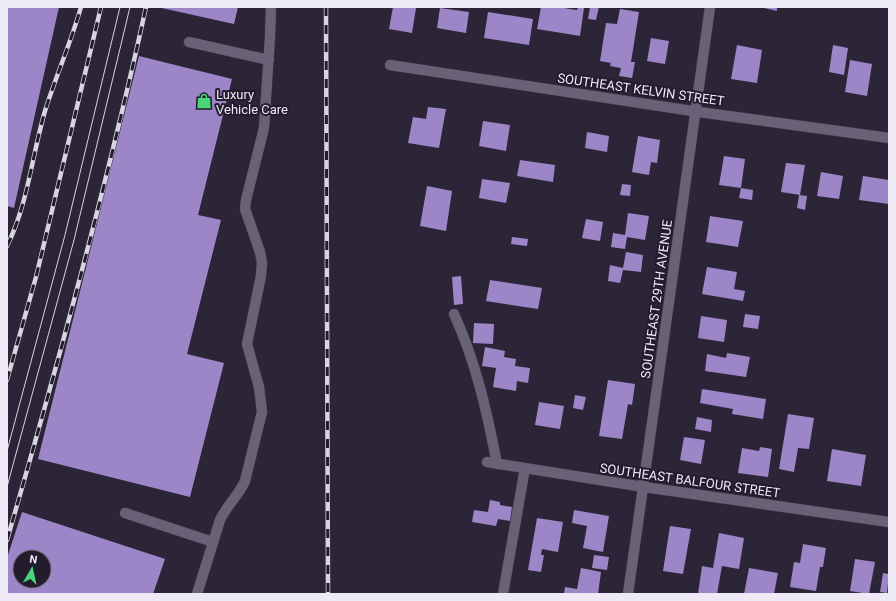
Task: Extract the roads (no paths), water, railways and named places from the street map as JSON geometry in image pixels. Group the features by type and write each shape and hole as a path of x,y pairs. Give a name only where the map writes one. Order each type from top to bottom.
{"street":[{"path":"197,594 220,520 224,511 246,480 262,412 259,387 247,344 261,276 262,263 260,252 245,209 264,128 271,7"},
{"name":"SOUTHEAST 29TH AVENUE","path":"628,594 710,7"},
{"path":"189,42 269,60"},
{"name":"SOUTHEAST KELVIN STREET","path":"390,65 695,111 889,138"},
{"name":"SOUTHEAST BALFOUR STREET","path":"454,314 464,336 488,413 492,463 644,487 889,522"},
{"path":"503,594 525,468"},
{"path":"125,513 213,542"}],"tram line":[{"path":"7,451 65,235 120,7"},
{"path":"7,487 74,240 130,7"}],"railway":[{"path":"7,246 25,196 45,111 81,7"},
{"path":"7,380 36,277 101,7"},
{"path":"7,540 81,275 115,141 146,7"},
{"path":"326,7 328,594"}],"place":[{"name":"Luxury Vehicle Care","path":"204,101"}]}
